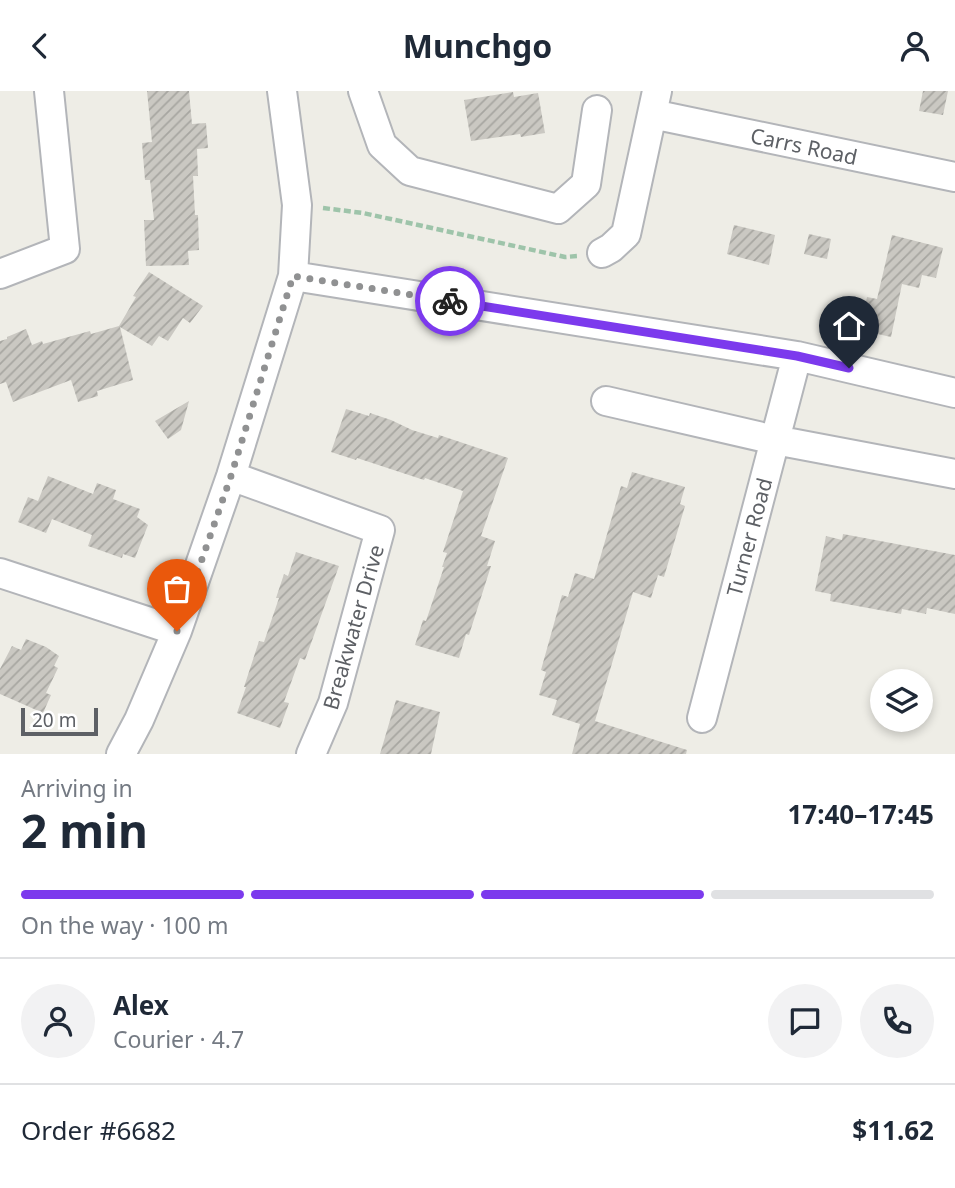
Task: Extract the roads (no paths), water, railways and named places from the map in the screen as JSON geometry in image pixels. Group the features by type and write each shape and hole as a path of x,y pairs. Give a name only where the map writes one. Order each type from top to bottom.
{"street":[{"path":"0,274 65,249 48,91"},
{"path":"121,754 139,720 177,631 231,476 293,276 297,205 282,91"},
{"path":"363,91 382,145 410,171 558,209 586,184 597,110"},
{"path":"596,254 611,248 626,234 655,102"},
{"name":"Carrs Road","path":"655,102 955,177"},
{"path":"293,276 797,356 955,393"},
{"name":"Turner Road","path":"702,718 797,356"},
{"path":"606,401 775,440 955,474"},
{"name":"Breakwater Drive","path":"231,476 380,530 334,703 311,754"},
{"path":"0,573 177,631"}]}
